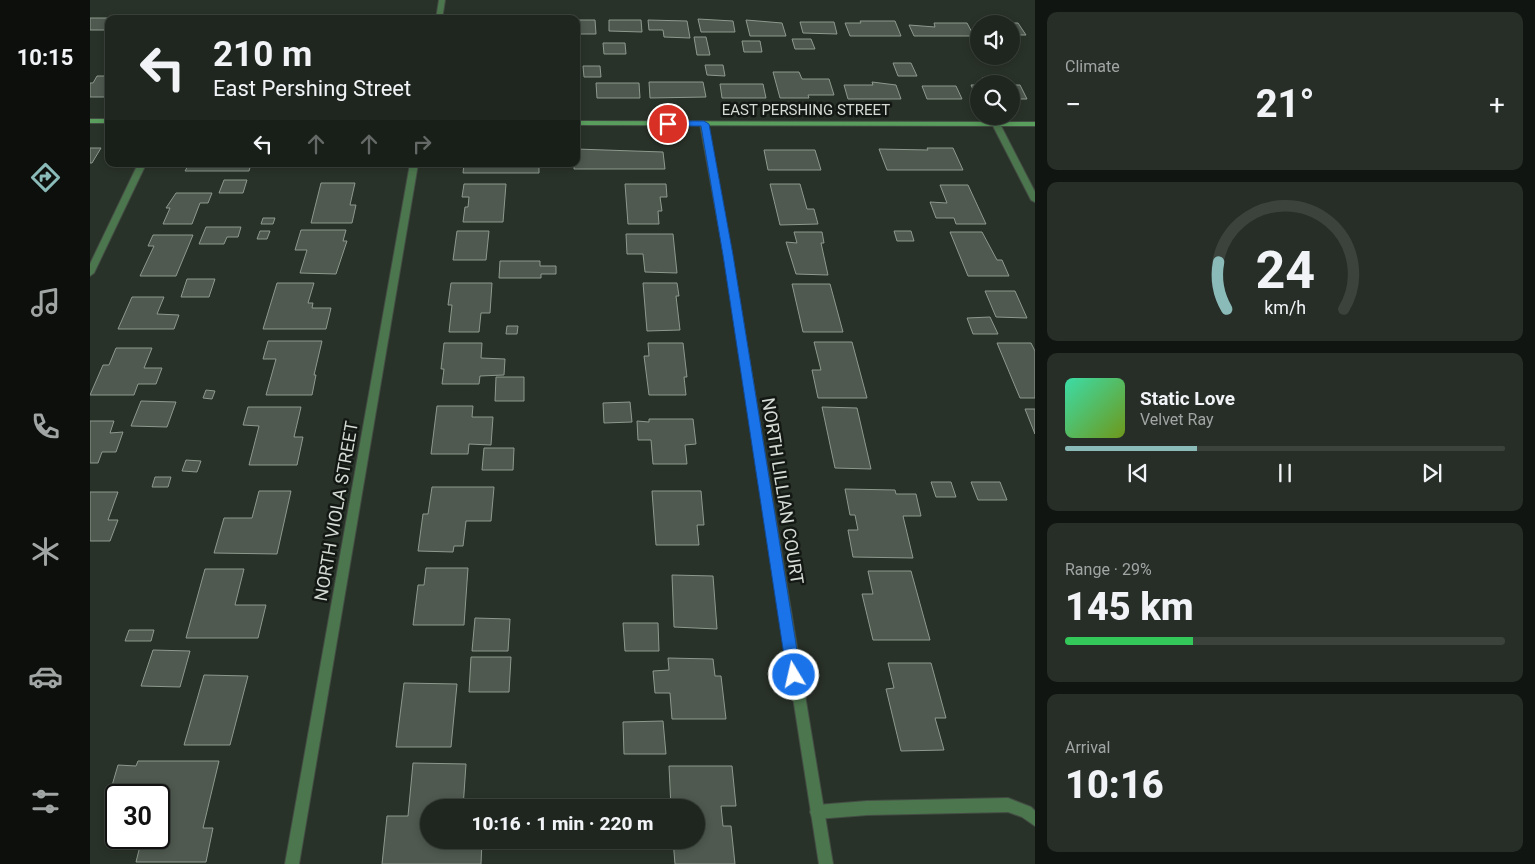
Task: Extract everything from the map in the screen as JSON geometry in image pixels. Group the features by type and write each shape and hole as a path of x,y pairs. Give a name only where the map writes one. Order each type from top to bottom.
{"street":[{"path":"440,15 442,0"},
{"path":"90,121 105,121"},
{"name":"EAST PERSHING STREET","path":"580,123 970,124"},
{"name":"NORTH LILLIAN COURT","path":"704,124 728,255 826,864"},
{"name":"EAST PERSHING STREET","path":"1020,124 1035,124"},
{"path":"997,125 1035,200"},
{"path":"90,274 141,167"},
{"name":"NORTH VIOLA STREET","path":"292,864 413,167"},
{"path":"818,812 867,808 1008,805 1026,812 1035,819"}],"building":[{"path":"90,18 105,18 105,30 90,30"},
{"path":"698,19 733,21 735,32 701,32"},
{"path":"580,20 595,20 596,34 580,34"},
{"path":"609,20 641,20 642,32 609,31"},
{"path":"648,20 687,21 690,38 664,37 663,30 649,30"},
{"path":"746,20 782,23 786,36 750,36"},
{"path":"860,21 895,21 901,36 850,36 845,23 861,23"},
{"path":"800,22 834,22 837,34 803,33"},
{"path":"934,23 967,23 970,29 970,36 914,36 909,25 935,27"},
{"path":"1020,26 1026,35 1020,35"},
{"path":"694,37 706,37 710,55 697,55"},
{"path":"792,39 811,39 815,49 795,49"},
{"path":"742,41 760,41 762,52 744,52"},
{"path":"603,43 625,43 626,54 604,54"},
{"path":"893,63 911,63 917,76 898,76"},
{"path":"705,65 723,65 725,76 707,75"},
{"path":"583,66 600,66 601,77 584,77"},
{"path":"773,72 799,72 802,79 829,79 834,95 808,95 809,98 780,98"},
{"path":"97,76 105,76 105,97 90,97 90,83 93,83"},
{"path":"649,82 703,82 706,97 650,98"},
{"path":"872,82 896,85 901,99 848,99 844,85 873,85"},
{"path":"596,83 639,83 640,98 597,98"},
{"path":"720,84 763,84 766,98 722,98"},
{"path":"1020,85 1027,99 1020,99"},
{"path":"922,86 956,86 962,99 927,99"},
{"path":"90,148 101,148 92,163 90,163"},
{"path":"927,148 953,148 963,170 887,170 879,149 928,150"},
{"path":"580,149 663,152 665,169 574,169 574,167 580,167"},
{"path":"764,150 815,150 821,170 768,170"},
{"path":"187,167 250,167 249,171 185,171"},
{"path":"464,167 539,167 539,173 463,173"},
{"path":"224,180 247,180 243,193 219,193"},
{"path":"321,183 355,183 350,205 356,205 352,223 311,223"},
{"path":"464,184 506,184 503,222 463,222 465,207 468,207 469,197 462,197"},
{"path":"625,184 666,184 667,197 660,197 662,211 658,211 659,224 628,224"},
{"path":"770,184 800,184 807,209 814,209 818,224 780,225"},
{"path":"940,185 968,185 986,224 956,224 954,218 936,218 930,202 947,203"},
{"path":"176,193 212,193 208,203 200,203 192,224 163,224 170,208 166,208"},
{"path":"263,218 275,218 273,224 261,224"},
{"path":"206,227 241,227 238,237 227,237 224,244 199,244"},
{"path":"301,230 346,230 343,241 347,241 336,274 300,273 307,250 295,250"},
{"path":"260,231 270,231 267,239 257,239"},
{"path":"457,231 489,231 486,260 453,260"},
{"path":"894,231 911,231 914,241 897,241"},
{"path":"794,232 822,232 824,243 821,243 828,275 796,274 786,242 797,243"},
{"path":"950,232 982,232 997,260 1002,260 1009,276 968,276"},
{"path":"626,234 673,234 677,273 645,272 643,254 627,254"},
{"path":"153,235 193,235 176,276 140,276 154,246 148,246"},
{"path":"500,261 540,261 540,266 556,266 556,274 541,274 541,278 499,278"},
{"path":"187,279 215,279 209,297 181,297"},
{"path":"277,283 314,283 308,303 313,303 312,308 331,308 326,329 263,329"},
{"path":"451,283 492,283 490,313 481,313 479,332 449,332 452,305 448,305"},
{"path":"643,283 677,283 679,296 676,296 680,330 647,331"},
{"path":"792,284 830,284 843,332 803,332"},
{"path":"985,291 1015,291 1027,318 996,317"},
{"path":"132,297 164,297 157,314 179,315 174,329 118,329"},
{"path":"990,317 998,334 973,334 967,318"},
{"path":"507,326 518,326 517,334 506,334"},
{"path":"268,341 322,341 314,375 316,375 312,395 266,395 276,359 263,359"},
{"path":"814,342 852,342 867,398 818,398 812,370 821,370"},
{"path":"444,343 482,343 481,358 505,359 504,375 480,376 479,384 442,384 444,369 441,369"},
{"path":"648,343 683,343 687,377 684,377 686,395 649,395 644,356 649,356"},
{"path":"997,343 1031,343 1035,351 1035,398 1020,398"},
{"path":"116,348 152,348 144,368 162,368 156,384 138,384 134,395 90,395 103,365 109,365"},
{"path":"496,377 524,377 524,401 495,401"},
{"path":"206,390 215,391 212,399 203,398"},
{"path":"141,401 176,402 167,427 131,426"},
{"path":"630,402 632,422 604,423 603,403"},
{"path":"437,406 473,406 472,417 493,417 491,445 469,444 468,454 431,454"},
{"path":"248,407 301,407 294,437 303,437 297,465 249,465 259,426 243,425"},
{"path":"822,407 857,408 871,469 835,468"},
{"path":"1025,409 1035,409 1035,434"},
{"path":"649,419 693,419 696,444 685,445 687,464 653,464 651,440 638,440 637,421 649,422"},
{"path":"90,421 114,421 110,433 123,432 116,452 102,452 98,463 90,463"},
{"path":"484,448 514,448 513,470 482,470"},
{"path":"186,460 201,461 197,472 182,471"},
{"path":"155,477 171,477 168,487 152,487"},
{"path":"931,482 951,482 956,497 936,497"},
{"path":"971,482 1000,482 1007,500 978,500"},
{"path":"432,487 494,487 491,521 466,521 463,546 454,546 453,552 418,551 423,514 428,514"},
{"path":"845,489 895,490 896,494 916,494 921,516 903,516 913,558 853,557 848,530 858,530 855,515 850,515"},
{"path":"259,491 291,491 277,554 214,553 224,518 252,518"},
{"path":"652,491 701,491 704,525 697,525 699,545 656,545"},
{"path":"90,492 118,492 108,520 118,520 110,541 90,541"},
{"path":"426,568 468,568 464,625 413,625 418,585 424,585"},
{"path":"205,569 244,569 235,605 266,605 258,638 186,638"},
{"path":"868,571 911,571 930,640 873,640 862,594 873,594"},
{"path":"672,575 713,576 717,629 674,627"},
{"path":"475,618 510,619 508,651 472,651"},
{"path":"623,623 658,623 659,651 625,651"},
{"path":"129,630 154,630 151,641 125,641"},
{"path":"153,650 190,651 180,687 141,686"},
{"path":"471,657 511,657 509,692 469,692"},
{"path":"668,658 713,659 715,676 721,676 726,719 672,719 670,693 655,693 653,671 669,670"},
{"path":"888,663 931,663 946,718 935,718 944,750 901,751 886,689 894,688"},
{"path":"204,675 248,676 230,745 184,745"},
{"path":"404,683 457,684 451,747 396,747"},
{"path":"663,721 666,754 624,754 623,722"},
{"path":"138,761 219,761 203,828 213,828 206,862 136,862 139,849 170,849 170,784 112,784 118,765 136,766"},
{"path":"413,763 466,764 464,799 420,799 420,849 482,849 481,864 382,864 387,816 408,816"},
{"path":"669,766 732,766 736,806 721,806 723,826 731,826 735,864 675,864 674,849 705,849 705,799 671,799"}],"route":[{"path":"668,124 704,124 728,255 794,675"}]}
